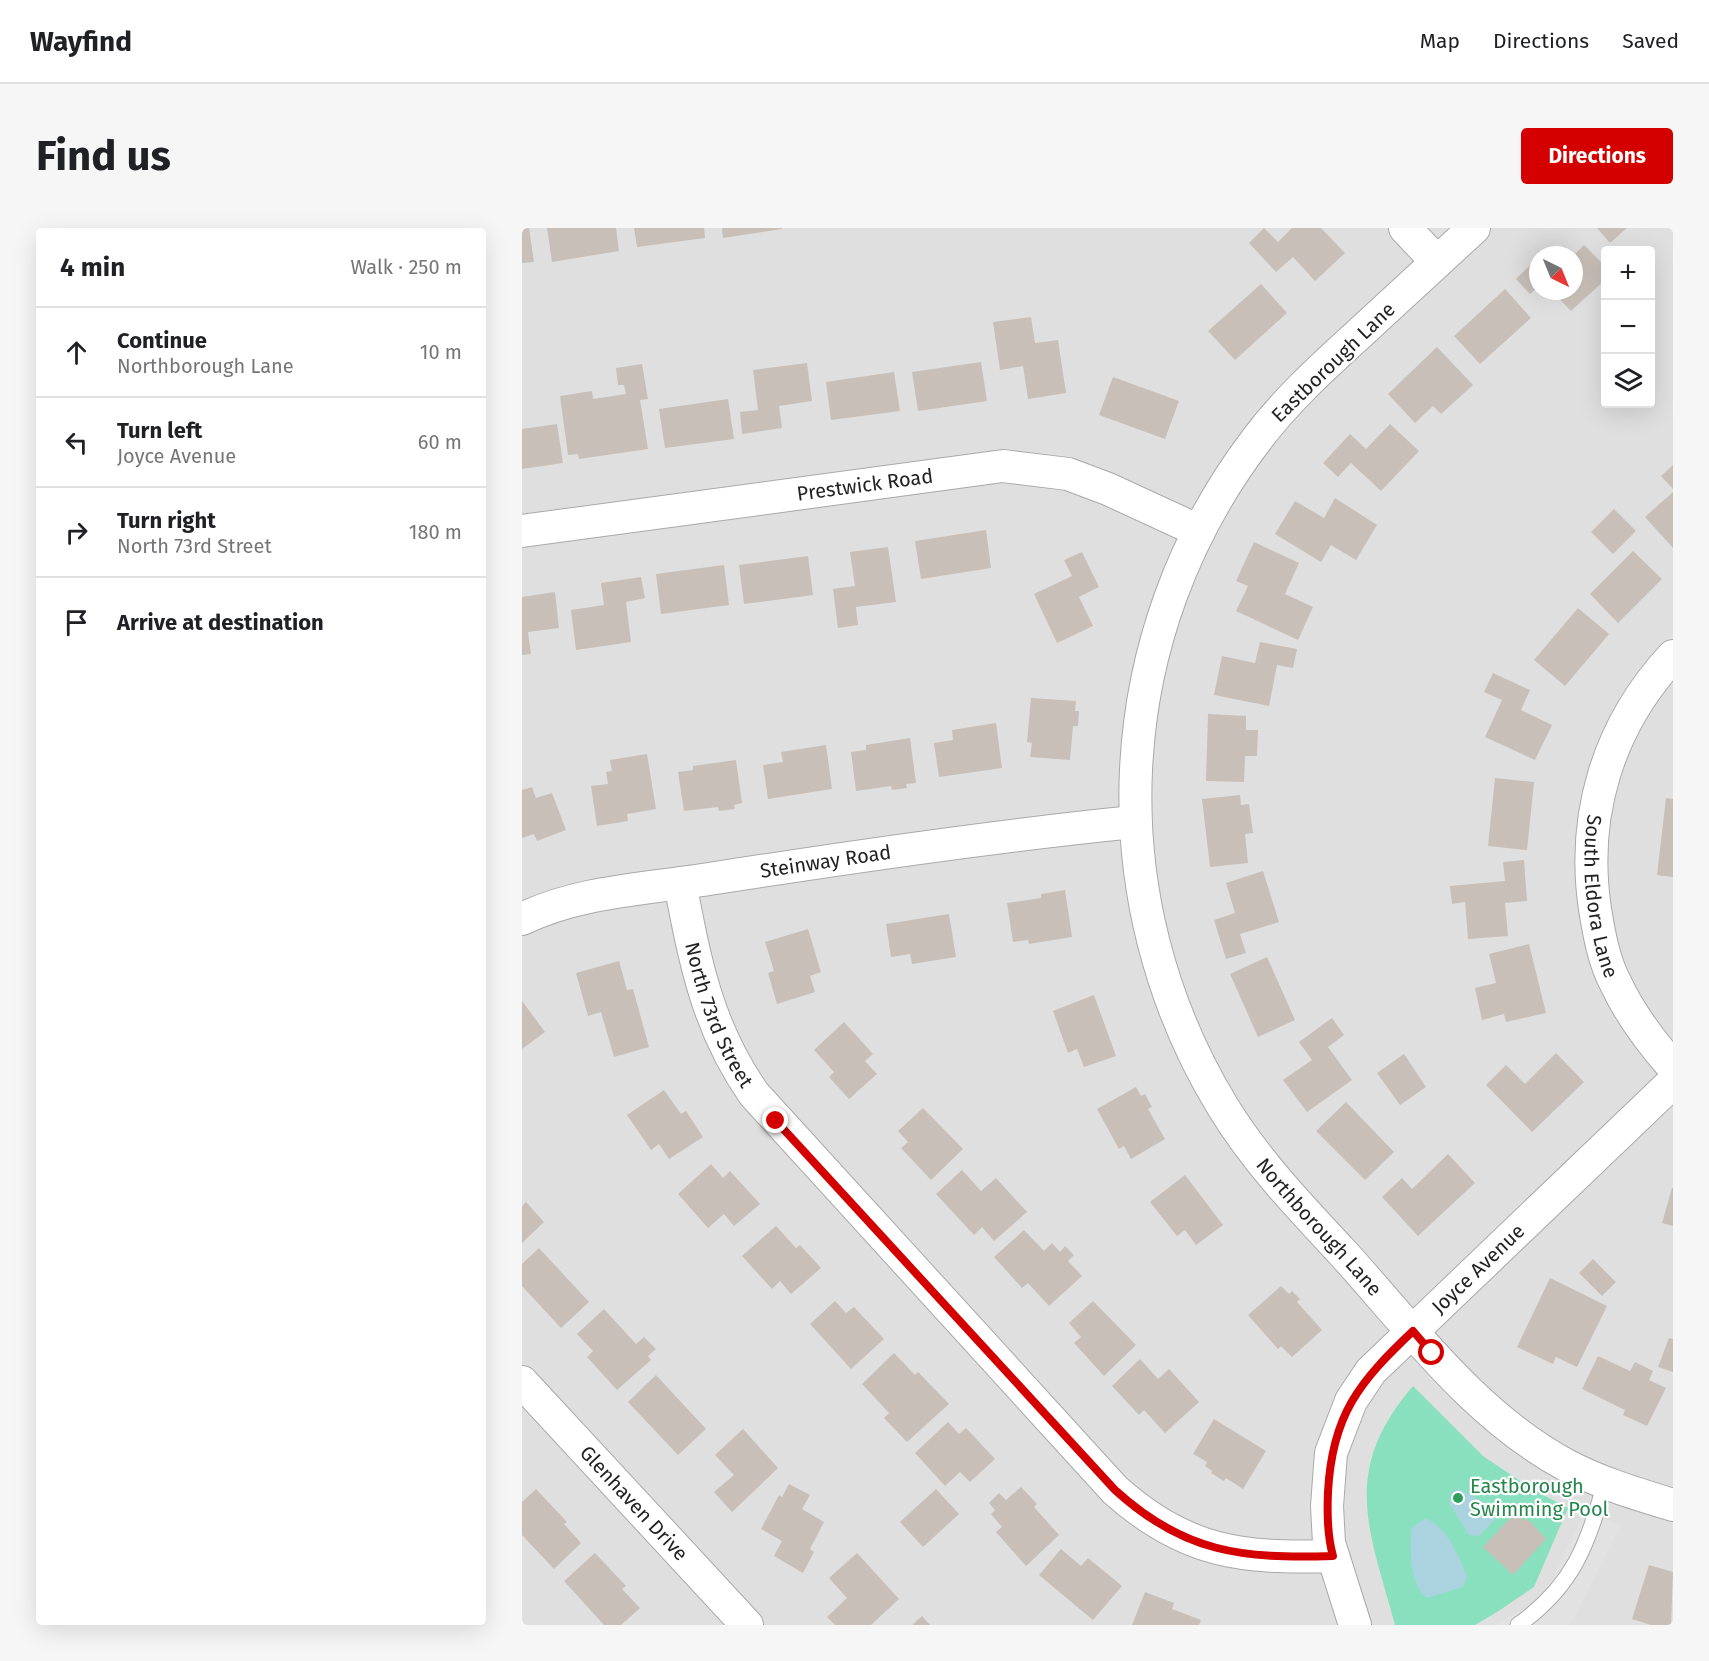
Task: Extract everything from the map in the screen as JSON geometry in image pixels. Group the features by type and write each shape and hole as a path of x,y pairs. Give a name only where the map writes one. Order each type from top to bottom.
{"street":[{"path":"1405,228 1437,262"},
{"name":"Eastborough Lane","path":"1134,822 1140,724 1155,643 1167,604 1199,531 1242,460 1299,389 1474,228"},
{"name":"Prestwick Road","path":"522,531 1003,466 1046,470 1089,481 1199,531"},
{"name":"South Eldora Lane","path":"1673,656 1655,675 1629,712 1611,750 1594,813 1591,857 1597,921 1615,983 1637,1020 1673,1067"},
{"name":"Steinway Road","path":"522,919 573,901 798,865 1134,822"},
{"name":"Northborough Lane","path":"1134,822 1141,884 1154,948 1177,1018 1205,1075 1238,1131 1272,1176 1470,1392 1513,1430 1562,1463 1605,1483 1673,1506"},
{"name":"North 73rd Street","path":"680,884 701,986 720,1036 747,1084 776,1121 1115,1490 1147,1517 1209,1546 1249,1556 1333,1556"},
{"name":"Joyce Avenue","path":"1333,1556 1327,1531 1331,1453 1337,1433 1360,1385 1371,1371 1673,1082"},
{"name":"Glenhaven Drive","path":"522,1382 747,1625"},
{"path":"1333,1556 1354,1625"}],"lane":[{"path":"1518,1625 1544,1607 1567,1578 1586,1543 1605,1483"}],"shaded area":[{"path":"522,228 1673,228 1673,1625 522,1625"},
{"path":"1586,1511 1620,1526 1570,1625 1493,1625 1528,1607 1541,1595 1554,1576"}],"green space":[{"name":"Eastborough Swimming Pool","path":"1413,1386 1483,1456 1532,1489 1568,1508 1534,1587 1475,1625 1395,1625 1377,1559 1370,1530 1367,1501 1368,1474 1376,1446 1390,1417"}],"water":[{"path":"1459,1489 1493,1507 1496,1513 1495,1519 1479,1536 1469,1535 1449,1503 1452,1492"},
{"path":"1424,1519 1431,1521 1445,1533 1467,1577 1463,1587 1427,1598 1417,1585 1411,1556 1412,1528"}],"building":[{"path":"522,228 529,228 534,262 522,263"},
{"path":"547,228 616,228 619,251 552,262"},
{"path":"634,228 704,228 705,238 637,247"},
{"path":"722,228 782,228 782,229 723,238"},
{"path":"1264,228 1278,242 1292,228 1321,228 1345,253 1315,281 1293,257 1276,272 1249,243"},
{"path":"1597,228 1627,228 1610,243"},
{"path":"1583,246 1601,262 1601,284 1571,311 1561,300 1583,300"},
{"path":"1529,266 1529,293 1516,279"},
{"path":"1261,284 1287,313 1235,360 1208,331"},
{"path":"1505,289 1531,318 1480,364 1454,336"},
{"path":"1031,317 1035,343 1058,340 1066,393 1028,399 1023,366 1000,370 993,322"},
{"path":"1437,347 1473,385 1441,414 1433,406 1415,423 1388,394"},
{"path":"981,362 987,401 918,411 912,372"},
{"path":"807,363 812,401 779,406 782,428 742,434 740,412 758,410 753,370"},
{"path":"642,364 648,399 640,400 648,449 579,459 578,454 568,455 560,396 592,391 593,399 626,394 624,385 618,385 616,368"},
{"path":"894,372 900,411 831,420 826,382"},
{"path":"1113,377 1179,401 1165,439 1099,415"},
{"path":"728,399 734,439 665,448 659,409"},
{"path":"557,424 563,463 522,469 522,429"},
{"path":"1390,424 1419,451 1381,491 1351,463 1338,477 1323,463 1350,434 1366,449"},
{"path":"1673,465 1673,489 1661,476"},
{"path":"1673,492 1673,548 1645,517"},
{"path":"1335,498 1377,525 1356,560 1331,545 1321,562 1275,534 1295,501 1324,518"},
{"path":"1614,509 1636,531 1613,554 1591,532"},
{"path":"986,530 991,568 921,579 915,541"},
{"path":"1254,542 1299,563 1285,594 1313,607 1298,640 1236,611 1248,586 1236,581"},
{"path":"888,547 896,602 856,607 858,625 838,628 833,589 855,586 850,552"},
{"path":"1633,551 1662,579 1618,623 1590,594"},
{"path":"1082,552 1099,587 1079,597 1093,626 1057,643 1034,594 1072,576 1064,560"},
{"path":"808,556 813,595 744,604 739,565"},
{"path":"724,565 729,605 661,614 656,574"},
{"path":"641,577 645,598 626,602 631,642 576,650 571,610 604,605 601,583"},
{"path":"555,592 559,628 528,632 531,654 522,655 522,597"},
{"path":"1578,608 1609,634 1565,686 1534,660"},
{"path":"1260,642 1297,649 1293,668 1277,665 1269,706 1214,695 1222,656 1255,663"},
{"path":"1493,673 1530,690 1521,710 1552,725 1535,760 1485,737 1502,700 1484,692"},
{"path":"1031,698 1076,701 1075,711 1079,711 1078,726 1073,726 1070,760 1030,757 1032,743 1027,742"},
{"path":"1208,714 1246,716 1246,730 1258,730 1257,756 1245,756 1244,782 1206,781"},
{"path":"996,723 1002,768 939,777 934,743 953,740 952,730"},
{"path":"910,738 916,783 906,784 907,788 892,790 891,786 856,791 851,752 866,750 866,745"},
{"path":"826,745 832,789 768,799 763,765 783,762 781,752"},
{"path":"647,754 656,809 627,814 628,821 597,826 591,786 608,784 606,772 612,771 610,760"},
{"path":"736,760 742,803 734,805 735,809 719,811 718,807 684,811 678,772 693,770 693,766"},
{"path":"1495,778 1534,782 1527,850 1488,846"},
{"path":"532,787 536,798 552,793 566,830 537,841 534,834 522,838 522,790"},
{"path":"1240,795 1241,805 1249,804 1253,833 1245,834 1248,863 1210,867 1202,799"},
{"path":"1666,798 1673,799 1673,877 1657,875"},
{"path":"1524,860 1527,901 1505,903 1508,936 1468,939 1465,902 1452,904 1450,886 1505,881 1503,862"},
{"path":"1263,871 1279,922 1240,934 1246,953 1226,959 1214,920 1235,913 1226,883"},
{"path":"1065,890 1072,937 1029,944 1028,940 1013,942 1007,903 1041,898 1041,894"},
{"path":"949,914 956,957 912,964 910,954 891,957 886,924"},
{"path":"808,929 821,972 810,976 815,992 777,1004 768,973 774,971 765,942"},
{"path":"1529,944 1546,1013 1506,1022 1504,1014 1482,1020 1475,988 1496,983 1489,954"},
{"path":"1267,957 1295,1020 1258,1037 1230,974"},
{"path":"619,961 627,990 633,989 649,1047 614,1057 601,1012 588,1016 576,973"},
{"path":"1094,995 1116,1056 1084,1067 1077,1049 1068,1053 1053,1011"},
{"path":"522,1001 545,1032 522,1049"},
{"path":"1332,1018 1344,1035 1328,1047 1352,1080 1307,1112 1283,1080 1312,1060 1299,1042"},
{"path":"844,1022 873,1054 865,1061 877,1074 849,1099 829,1077 834,1072 814,1050"},
{"path":"1556,1053 1584,1082 1532,1132 1486,1085 1506,1065 1525,1084"},
{"path":"1404,1054 1426,1087 1400,1105 1377,1073"},
{"path":"1136,1087 1141,1096 1145,1094 1152,1107 1148,1109 1165,1139 1131,1159 1124,1146 1119,1149 1097,1109"},
{"path":"664,1090 681,1114 686,1111 703,1137 669,1159 659,1144 651,1150 627,1115"},
{"path":"1346,1102 1394,1152 1365,1180 1316,1131"},
{"path":"923,1108 963,1149 931,1180 901,1148 908,1142 898,1131"},
{"path":"1448,1154 1475,1183 1418,1236 1382,1197 1402,1178 1412,1189"},
{"path":"711,1164 723,1178 730,1171 760,1204 734,1226 724,1214 708,1228 678,1194"},
{"path":"962,1170 981,1191 996,1178 1027,1212 994,1241 982,1227 974,1235 936,1194"},
{"path":"1185,1175 1223,1225 1196,1245 1185,1230 1177,1236 1150,1202"},
{"path":"1673,1188 1673,1226 1662,1223"},
{"path":"526,1202 544,1222 522,1243 522,1206"},
{"path":"776,1226 796,1248 800,1245 821,1268 791,1294 780,1281 772,1289 742,1256"},
{"path":"1024,1230 1044,1251 1052,1243 1060,1252 1065,1246 1074,1255 1068,1261 1082,1276 1049,1306 1028,1283 1022,1288 994,1257"},
{"path":"539,1248 589,1302 561,1328 522,1286 522,1264"},
{"path":"1593,1259 1616,1282 1602,1296 1579,1273"},
{"path":"1550,1278 1607,1306 1577,1367 1556,1357 1553,1364 1517,1347"},
{"path":"1281,1286 1289,1294 1292,1291 1300,1299 1297,1302 1322,1330 1292,1357 1281,1346 1278,1349 1248,1315"},
{"path":"835,1301 846,1313 854,1307 884,1339 851,1369 810,1324"},
{"path":"1093,1301 1136,1345 1104,1376 1074,1343 1081,1337 1069,1323"},
{"path":"604,1309 636,1344 644,1337 656,1349 648,1356 651,1360 617,1390 587,1357 593,1351 577,1334"},
{"path":"1669,1338 1673,1339 1673,1372 1658,1367"},
{"path":"894,1353 915,1375 918,1372 949,1404 907,1442 884,1418 889,1413 862,1384"},
{"path":"1598,1356 1630,1371 1635,1362 1653,1371 1649,1380 1666,1388 1647,1426 1623,1415 1625,1410 1582,1389"},
{"path":"1140,1359 1158,1379 1169,1369 1199,1402 1165,1433 1144,1410 1139,1415 1112,1386"},
{"path":"656,1375 706,1429 678,1455 628,1402"},
{"path":"1214,1419 1266,1451 1243,1489 1226,1478 1224,1481 1211,1473 1212,1471 1205,1466 1207,1462 1193,1454"},
{"path":"948,1422 959,1434 966,1428 995,1459 970,1482 960,1472 945,1486 915,1453"},
{"path":"743,1429 778,1468 732,1512 714,1492 734,1475 715,1455"},
{"path":"789,1484 810,1495 802,1509 824,1522 810,1549 814,1552 803,1573 774,1556 782,1541 761,1529 779,1495 782,1497"},
{"path":"1021,1487 1037,1504 1034,1507 1059,1535 1026,1566 996,1532 1002,1527 991,1514 995,1510 989,1503 999,1493 1006,1500"},
{"path":"536,1489 567,1522 564,1524 581,1543 554,1569 522,1535 522,1502"},
{"path":"936,1489 959,1514 923,1547 900,1522"},
{"path":"1516,1512 1525,1521 1528,1519 1546,1539 1513,1575 1483,1547"},
{"path":"1061,1549 1081,1566 1088,1558 1122,1586 1093,1620 1039,1575"},
{"path":"595,1553 626,1586 622,1589 640,1608 621,1625 604,1625 564,1581"},
{"path":"857,1553 899,1599 871,1625 835,1625 827,1617 847,1598 829,1578"},
{"path":"1649,1565 1673,1572 1671,1625 1651,1625 1632,1619"},
{"path":"1145,1592 1174,1603 1172,1609 1201,1620 1199,1625 1132,1625"},
{"path":"922,1616 930,1625 912,1625"}],"place":[{"name":"Eastborough Swimming Pool","path":"1458,1498"}],"route":[{"path":"776,1121 1115,1490 1147,1517 1209,1546 1249,1556 1333,1556 1327,1531 1329,1473 1331,1453 1343,1417 1360,1385 1371,1371 1413,1331 1432,1353"}]}
